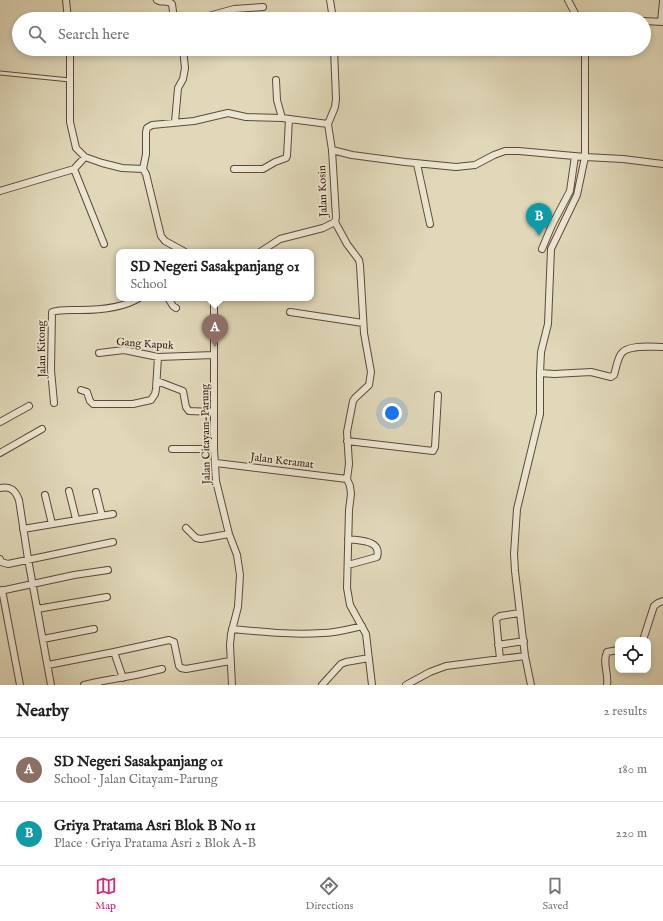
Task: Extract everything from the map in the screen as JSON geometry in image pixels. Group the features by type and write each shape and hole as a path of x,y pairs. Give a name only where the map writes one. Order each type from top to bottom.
{"street":[{"path":"66,0 67,12"},
{"path":"157,0 172,4 173,12"},
{"path":"330,0 332,12"},
{"path":"568,0 574,12"},
{"path":"651,21 662,22 663,1"},
{"path":"226,12 263,7"},
{"path":"70,56 70,122 71,133 76,148 85,157 108,165 143,169"},
{"path":"175,122 178,88 183,79 185,68 184,56"},
{"path":"180,249 165,241 161,236 146,174 143,169 146,154 147,128 156,124 194,121 228,113 246,117 282,118 328,124 336,99 334,56"},
{"path":"531,685 525,656 514,554 517,509 538,422 542,352 548,324 551,249 577,195 585,157 585,56"},
{"path":"276,80 277,100 282,118"},
{"path":"234,170 263,169 286,158 289,119"},
{"name":"Jalan Kosin","path":"265,249 280,239 323,228 335,222 336,217 332,150 328,124"},
{"path":"332,150 352,155 417,164 456,167 470,166 480,163 505,151 623,159 663,164"},
{"path":"542,249 552,225 570,191 575,156"},
{"path":"0,191 74,169 85,157"},
{"path":"417,164 430,224"},
{"path":"74,169 104,244"},
{"path":"335,222 360,265 363,323 370,362 370,378 367,388 353,401 347,432 349,464 347,480 352,494 349,510 347,588 350,605 366,634 372,685"},
{"name":"Jalan Kitong","path":"54,403 51,370 52,312 66,310 89,310 116,306 130,301"},
{"path":"169,301 176,308"},
{"name":"Jalan Citayam-Parung","path":"214,301 214,449 217,488 229,534 237,555 240,574 238,607 232,629 230,645 232,685"},
{"path":"290,312 363,323"},
{"path":"540,373 554,374 591,372 611,377 614,375 621,354 625,350 629,348 663,347"},
{"name":"Gang Kapuk","path":"99,353 124,350 158,357 214,355"},
{"path":"81,390 87,392 90,401 94,404 133,404 151,400 155,394 158,357"},
{"path":"156,380 183,390 186,407 189,411 214,412"},
{"path":"347,441 434,451 438,395"},
{"path":"0,422 29,406"},
{"path":"0,453 42,430"},
{"path":"172,449 214,449"},
{"name":"Jalan Keramat","path":"216,463 347,480"},
{"path":"0,488 11,488 16,492 19,500 51,685"},
{"path":"69,491 76,520"},
{"path":"96,492 102,516"},
{"path":"45,495 52,524"},
{"path":"23,529 113,514"},
{"path":"186,528 196,538 201,539 229,534"},
{"path":"348,539 372,543 377,548 378,553 377,557 348,565"},
{"path":"0,559 1,562 8,564 112,542"},
{"path":"20,685 1,590 108,570"},
{"path":"37,609 108,597"},
{"path":"644,637 654,606 663,601"},
{"path":"500,659 497,618 520,614"},
{"path":"232,629 290,633 322,633 362,626"},
{"path":"43,639 94,629"},
{"path":"48,665 169,640 174,642 179,666 181,668 186,669 230,661"},
{"path":"498,645 524,641"},
{"path":"607,685 605,656 606,652 615,650"},
{"path":"114,652 123,678"},
{"path":"406,685 430,672 446,666 525,656"},
{"path":"322,685 341,664 369,658"},
{"path":"84,685 97,684 162,668"}],"lane":[{"path":"0,73 71,80"}],"place":[{"name":"Griya Pratama Asri Blok B No 11","path":"539,236"},
{"name":"SD Negeri Sasakpanjang 01","path":"215,347"}]}
